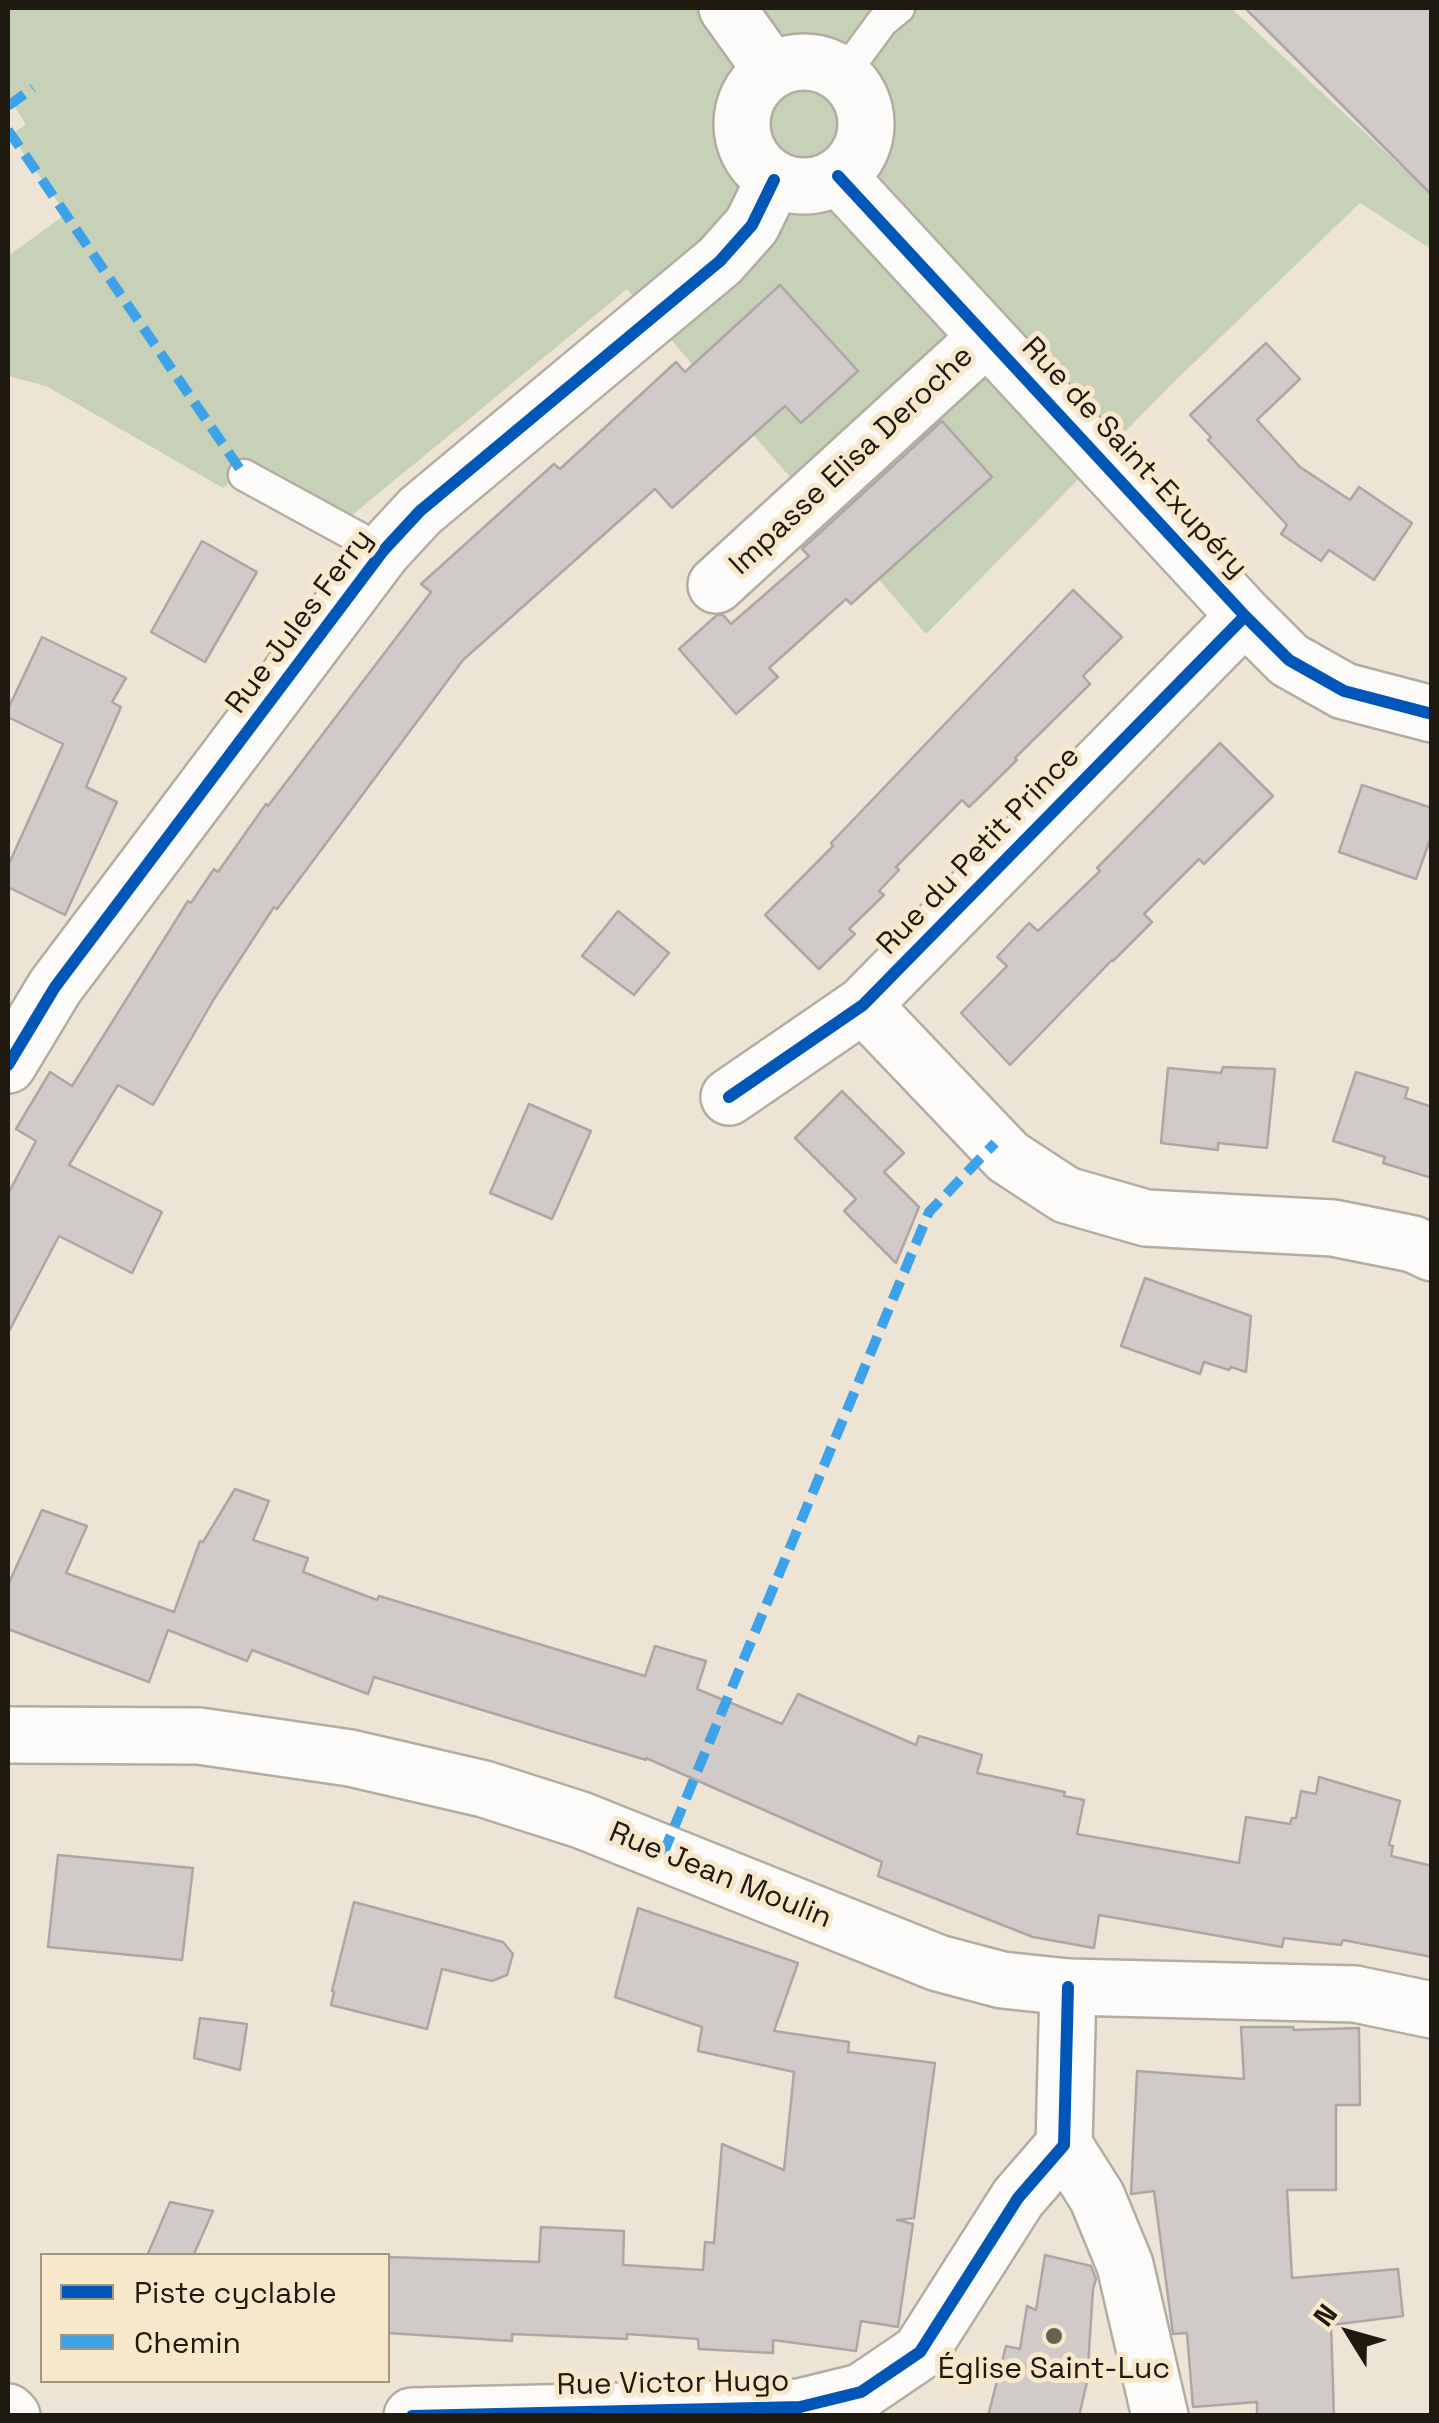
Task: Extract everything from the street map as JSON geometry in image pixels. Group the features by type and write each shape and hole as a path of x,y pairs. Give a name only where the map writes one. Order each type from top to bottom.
{"street":[{"path":"727,8 772,71"},
{"path":"796,62 820,64 843,75 857,93 866,115 865,138 855,159 838,176 818,185 796,186 774,180 751,157 741,126 744,104 755,85 772,71 796,62"},
{"name":"Rue de Saint-Exupéry","path":"838,176 1289,660 1344,692 1432,714"},
{"name":"Rue Jules Ferry","path":"8,1065 55,987 383,550 420,512 720,261 752,225 774,180"},
{"name":"Impasse Elisa Deroche","path":"716,585 988,337"},
{"name":"Rue du Petit Prince","path":"729,1097 863,1004 1245,616"},
{"path":"863,1004 1008,1157 1066,1195 1146,1218 1333,1228 1413,1244 1432,1253"},
{"name":"Rue Jean Moulin","path":"8,1734 199,1736 350,1758 484,1789 581,1820 938,1963 1002,1980 1068,1987 1354,1994 1432,2010"},
{"path":"1068,1987 1064,2145 1097,2197 1125,2265 1160,2416"},
{"name":"Rue Victor Hugo","path":"412,2416 800,2407 861,2392 920,2352 1018,2198 1064,2145"}],"lane":[{"path":"843,75 882,22 899,8"},
{"path":"244,476 383,550"}],"green space":[{"path":"8,8 1231,8 1432,195 1431,249 1360,203 1175,381 926,634 627,289 351,516 250,466 223,488 46,386 8,376 8,256 66,214 11,135 26,124 8,97"}],"building":[{"path":"1245,8 1432,8 1432,195"},
{"path":"780,285 858,371 801,423 785,406 672,508 655,489 463,660 277,909 274,907 214,999 153,1105 118,1085 69,1165 162,1212 132,1273 59,1236 8,1333 8,1194 36,1141 16,1129 50,1072 72,1086 188,901 191,903 214,869 218,872 431,592 421,584 554,464 560,469 676,362 685,372"},
{"path":"1266,343 1300,379 1257,420 1300,467 1350,500 1359,487 1412,523 1374,580 1329,550 1321,561 1281,534 1287,525 1208,440 1211,437 1190,415"},
{"path":"942,421 992,477 851,604 846,599 769,668 778,677 736,714 679,649 717,615 723,615 731,624 809,556 802,549"},
{"path":"202,541 257,572 205,662 151,632"},
{"path":"1073,590 1122,637 1083,676 1090,684 1017,760 969,807 962,800 896,867 899,870 879,891 884,895 849,929 855,934 819,969 765,915"},
{"path":"42,637 126,678 112,702 121,707 86,787 117,802 65,915 8,887 8,866 63,744 8,717 8,709"},
{"path":"1220,743 1273,796 1204,864 1199,859 1144,914 1152,922 1010,1065 961,1013 1007,966 997,957 1029,923 1038,931"},
{"path":"1362,785 1432,808 1432,834 1416,879 1339,852"},
{"path":"618,911 669,953 634,995 582,956"},
{"path":"1223,1067 1275,1069 1267,1148 1218,1143 1218,1150 1161,1143 1168,1068 1221,1073"},
{"path":"1356,1072 1408,1088 1405,1098 1432,1107 1432,1178 1383,1163 1385,1157 1333,1141"},
{"path":"842,1091 904,1153 884,1172 919,1207 896,1263 844,1211 856,1199 795,1138"},
{"path":"529,1104 591,1131 552,1219 490,1193"},
{"path":"1145,1278 1251,1316 1246,1372 1204,1362 1200,1374 1121,1346"},
{"path":"235,1489 269,1501 253,1540 308,1558 303,1572 377,1600 379,1596 645,1676 655,1646 706,1661 697,1689 782,1724 798,1694 916,1745 919,1736 982,1755 977,1773 1065,1792 1064,1796 1084,1800 1077,1834 1239,1863 1246,1817 1290,1824 1296,1818 1301,1791 1316,1794 1319,1777 1400,1801 1389,1845 1393,1846 1391,1856 1432,1866 1432,1957 1343,1940 1341,1945 1284,1938 1282,1947 1099,1915 1094,1948 1033,1937 878,1876 882,1862 646,1758 374,1677 368,1694 252,1650 247,1661 168,1630 149,1682 8,1629 8,1585 42,1510 87,1526 66,1573 174,1612 200,1541 203,1542"},
{"path":"58,1855 193,1868 182,1960 48,1947"},
{"path":"354,1902 503,1942 513,1954 507,1975 492,1981 442,1969 427,2029 331,2005"},
{"path":"638,1908 798,1963 774,2031 849,2042 848,2052 935,2063 914,2218 897,2220 913,2224 898,2327 861,2321 856,2351 773,2340 773,2353 699,2349 698,2339 627,2334 627,2339 512,2334 512,2341 390,2333 390,2257 539,2262 541,2227 624,2231 623,2265 703,2270 705,2242 714,2243 722,2144 784,2170 794,2072 698,2051 702,2027 615,1997"},
{"path":"200,2018 247,2024 240,2070 194,2058"},
{"path":"1241,2027 1359,2028 1360,2105 1336,2105 1336,2190 1287,2190 1292,2278 1398,2269 1403,2316 1331,2325 1334,2416 1257,2416 1257,2402 1193,2407 1187,2333 1173,2334 1154,2191 1131,2194 1137,2071 1244,2079"},
{"path":"170,2202 213,2211 194,2253 148,2253"},
{"name":"Église Saint-Luc","path":"1045,2255 1091,2266 1096,2279 1087,2382 1079,2416 988,2416 1006,2346 1020,2349 1027,2306 1036,2310"}],"marked path":[{"path":"8,106 33,88"},
{"path":"8,130 244,475"},
{"path":"663,1854 929,1212 995,1143"}],"cycle path":[{"path":"838,176 1289,660 1344,691 1432,714"},
{"path":"8,1065 55,987 383,551 420,511 720,261 752,225 774,180"},
{"path":"729,1097 863,1005 1245,616"},
{"path":"412,2416 800,2407 861,2392 920,2352 1018,2198 1064,2145 1068,1987"}],"place":[{"name":"Église Saint-Luc","path":"1054,2336"}]}
